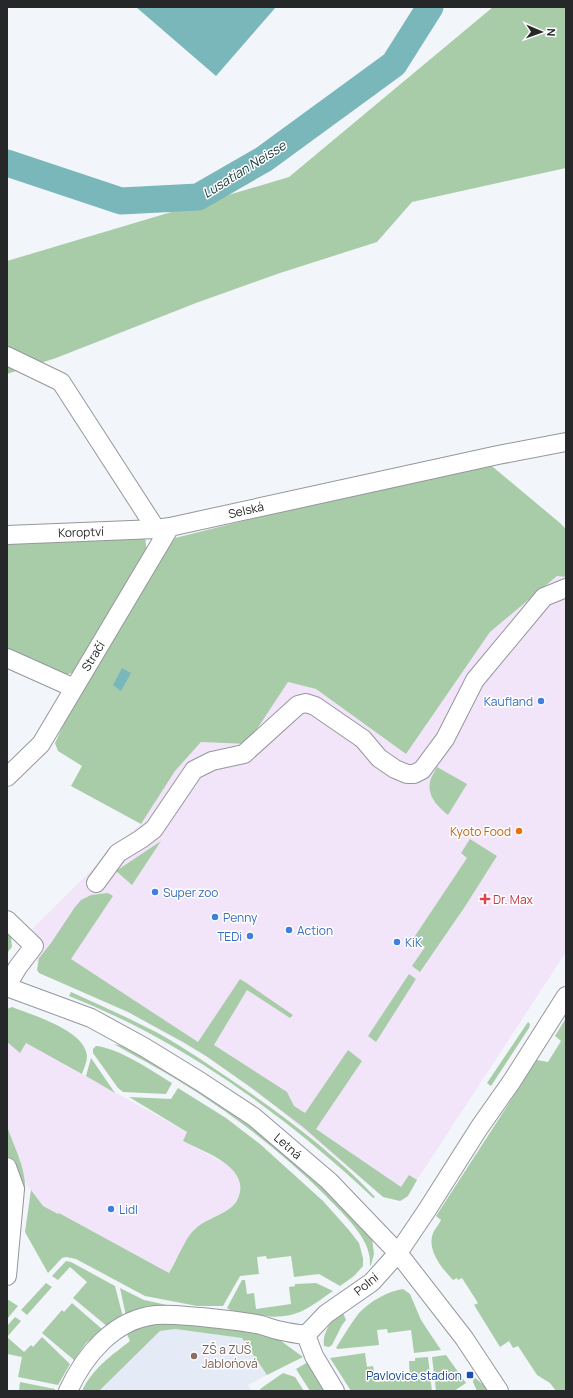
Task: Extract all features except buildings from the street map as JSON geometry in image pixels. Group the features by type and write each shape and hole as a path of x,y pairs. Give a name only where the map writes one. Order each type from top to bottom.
{"street":[{"path":"7,356 61,382 163,528"},
{"name":"Selská","path":"163,528 498,455 566,442"},
{"name":"Koroptví","path":"7,536 163,528"},
{"name":"Stračí","path":"7,777 41,744 163,528"},
{"path":"96,882 118,853 154,829 194,770 212,761 244,754 298,705 306,703 315,706 363,739 379,758 395,769 407,774 414,774 422,770 445,739 475,680 544,597 566,588"},
{"path":"7,658 74,688"},
{"name":"Letná","path":"7,920 34,946 18,967 7,986 91,1018 144,1047 195,1078 254,1117 329,1181 398,1253 464,1338 499,1391"},
{"name":"Polní","path":"306,1335 326,1314 372,1282 398,1253 479,1128 512,1081 566,996"},
{"path":"7,1167 15,1189 7,1276"},
{"path":"68,1391 80,1368 99,1344 126,1324 141,1318 155,1315 185,1315 224,1319 262,1325 281,1331 306,1335 314,1356 335,1391"}],"shaded area":[{"path":"557,576 566,577 566,952 404,1200 400,1201 377,1192 275,1106 206,1056 128,1012 39,973 31,930 122,840 141,824 175,771 201,742 247,744 287,682 316,689 406,754 490,632"},
{"path":"7,1042 20,1052 26,1043 187,1132 183,1141 228,1165 238,1175 241,1187 238,1201 230,1209 203,1222 192,1231 169,1273 59,1213 58,1215 43,1206 26,1184 23,1170 7,1126"},
{"name":"ZŠ a ZUŠ Jablońová","path":"175,1329 242,1338 267,1375 248,1385 251,1391 99,1391 160,1331"}],"green space":[{"path":"493,7 566,7 566,168 412,202 377,242 280,273 196,303 56,358 7,374 7,261 289,177"},
{"path":"487,462 566,529 566,577 557,576 490,632 406,754 316,689 288,682 247,744 201,742 175,771 141,824 71,786 82,766 58,751 55,743 81,687 121,618 175,538 446,470"},
{"path":"145,534 147,557 77,669 72,673 65,675 7,651 7,541"},
{"path":"437,767 467,784 448,815 437,805 430,792 432,776"},
{"path":"470,839 497,856 466,905 420,972 412,966 425,947 413,939 467,858 461,853"},
{"path":"161,841 132,885 116,871"},
{"path":"108,893 113,896 71,959 198,1042 240,979 245,982 293,1015 290,1018 247,990 214,1045 287,1092 294,1106 305,1113 348,1050 362,1061 316,1129 401,1187 409,1175 417,1180 408,1196 400,1201 383,1197 303,1127 249,1086 183,1042 128,1012 39,973 37,970 39,958 81,900 91,895"},
{"path":"7,930 11,937 12,947 7,953"},
{"path":"409,974 416,979 376,1042 368,1036"},
{"path":"71,992 156,1032 211,1066 295,1125 328,1152 375,1197 373,1198 346,1173 293,1129 237,1087 149,1033 109,1013 69,996"},
{"path":"12,1007 44,1019 68,1031 77,1038 84,1047 87,1056 82,1074 26,1043 20,1053 7,1042 7,1009"},
{"path":"566,1018 566,1391 556,1391 550,1383 537,1375 518,1346 513,1348 509,1341 500,1347 474,1305 478,1303 462,1278 453,1280 436,1258 433,1251 432,1238 434,1231 441,1220 436,1216 537,1060 548,1062 561,1041 555,1036"},
{"path":"528,1022 530,1024 529,1028 491,1086 487,1083"},
{"path":"114,1044 133,1048 172,1071 271,1140 312,1176 372,1238 374,1254 371,1265 370,1266 370,1257 367,1246 357,1230 326,1196 280,1154 232,1116 198,1093"},
{"path":"96,1046 125,1055 172,1083 166,1094 123,1092 118,1088 93,1053 93,1049"},
{"path":"91,1058 115,1093 86,1076"},
{"path":"178,1088 226,1118 260,1144 323,1201 359,1243 363,1258 363,1266 354,1276 340,1286 319,1274 294,1277 291,1256 267,1259 266,1256 257,1257 259,1274 240,1276 223,1306 197,1306 145,1296 76,1259 66,1257 62,1258 48,1273 25,1232 31,1190 43,1206 58,1214 59,1213 169,1273 187,1239 193,1231 201,1224 225,1212 236,1202 240,1192 240,1182 236,1174 229,1167 211,1154 183,1141 187,1132 129,1097 171,1099"},
{"path":"7,1126 22,1167 25,1192 22,1191 7,1153"},
{"path":"66,1261 71,1262 115,1286 123,1317 108,1327 73,1298 87,1282 70,1267 58,1280 52,1276"},
{"path":"242,1280 245,1280 247,1294 254,1293 256,1309 291,1304 289,1287 295,1286 295,1284 316,1283 333,1291 311,1306 295,1314 277,1317 258,1315 230,1310 227,1308"},
{"path":"46,1283 52,1287 27,1315 21,1310"},
{"path":"120,1288 144,1300 176,1307 126,1316"},
{"path":"403,1289 410,1294 421,1320 441,1350 414,1353 411,1330 388,1333 387,1329 377,1330 379,1345 336,1348 353,1321 363,1309 373,1301 385,1295"},
{"path":"7,1299 18,1306 7,1319"},
{"path":"72,1303 103,1330 86,1343 74,1360 42,1333 62,1310 64,1312"},
{"path":"343,1313 346,1320 332,1345 329,1347 324,1346 324,1337 327,1328 339,1314"},
{"path":"15,1317 21,1321 7,1337 7,1326"},
{"path":"178,1321 252,1331 277,1338 303,1357 267,1375 242,1338 175,1329 160,1331 99,1391 82,1391 86,1383 97,1369 130,1341 125,1330 150,1323"},
{"path":"7,1337 24,1352 31,1345 33,1347 42,1337 70,1364 58,1385 18,1377 22,1357 7,1354"},
{"path":"365,1353 367,1367 373,1366 376,1382 410,1378 409,1361 415,1361 415,1358 428,1357 432,1391 351,1391 330,1358"},
{"path":"446,1355 466,1383 454,1391 436,1391 432,1357"},
{"path":"308,1362 328,1391 310,1391 296,1369"},
{"path":"283,1373 295,1377 304,1391 261,1391 260,1389"},
{"path":"474,1377 489,1391 477,1391 473,1382"},
{"path":"20,1382 55,1389 55,1391 19,1391"}],"water":[{"path":"136,7 276,7 216,76"},
{"path":"122,668 131,673 121,691 113,685"}],"waterway":[{"name":"Lusatian Neisse","path":"7,163 121,201 198,197 264,159 394,64 430,7"}],"place":[{"name":"Kaufland","path":"541,701"},
{"name":"Kyoto Food","path":"519,831"},
{"name":"Super zoo","path":"155,892"},
{"name":"Dr. Max","path":"485,899"},
{"name":"Penny","path":"215,917"},
{"name":"Action","path":"289,930"},
{"name":"TEDi","path":"250,936"},
{"name":"KiK","path":"397,942"},
{"name":"Lidl","path":"111,1209"},
{"name":"ZŠ a ZUŠ Jablońová","path":"194,1356"},
{"name":"Pavlovice stadion","path":"470,1375"}]}
